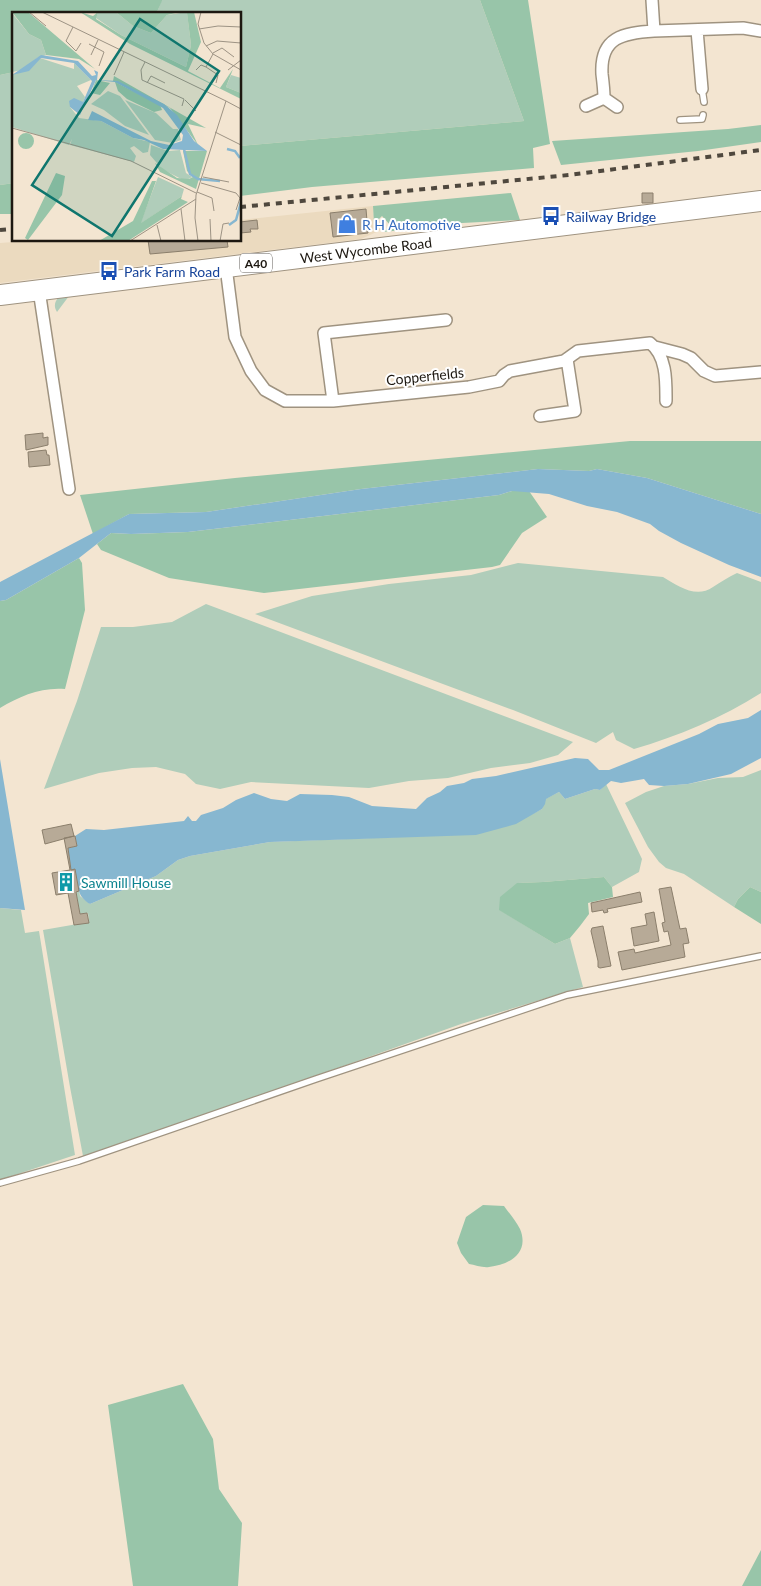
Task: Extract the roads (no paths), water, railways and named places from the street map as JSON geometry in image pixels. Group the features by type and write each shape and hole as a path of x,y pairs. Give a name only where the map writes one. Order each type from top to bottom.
{"highway":[{"name":"West Wycombe Road","path":"0,295 761,201"}],"street":[{"path":"652,0 654,31"},
{"path":"604,98 603,61 606,50 612,42 622,35 654,31 743,28 761,31"},
{"path":"697,30 702,89"},
{"path":"586,106 604,98"},
{"path":"604,98 617,107"},
{"name":"Copperfields","path":"226,267 235,337 251,371 265,390 285,401 333,401 469,387 499,381 510,371 567,359 578,351 650,343 656,347 691,358 704,371 714,376 761,372"},
{"path":"39,290 69,489"},
{"path":"333,401 324,333 446,320"},
{"path":"656,347 666,376 666,401"},
{"path":"540,416 575,411 567,359"}],"lane":[{"path":"702,89 704,102"},
{"path":"680,120 702,119 703,115"},
{"path":"0,1183 79,1160 567,995 761,956"}],"water":[{"path":"538,469 589,471 597,469 647,478 761,514 761,577 681,543 650,524 617,512 587,506 549,494 512,491 499,495 188,532 111,533 79,558 6,600 0,601 0,582 129,514 206,512 361,489"},
{"path":"761,710 761,758 731,774 688,784 664,786 649,785 644,779 621,783 611,781 600,790 595,789 565,799 559,792 546,799 542,809 516,824 476,835 270,842 190,856 178,860 156,876 90,904 82,897 77,885 75,870 71,870 68,848 77,846 75,836 86,829 104,830 184,821 188,816 192,821 196,821 201,815 223,808 236,800 254,793 271,799 287,801 300,794 332,795 349,797 372,806 416,809 427,798 440,792 447,786 575,758 588,759 599,770 609,770 699,734 718,724 748,718"},
{"path":"0,759 25,910 0,908"}],"railway":[{"path":"241,207 569,175 761,150"},
{"path":"0,230 12,229"}],"place":[{"name":"Railway Bridge","path":"551,216"},
{"name":"R H Automotive","path":"347,224"},
{"name":"Park Farm Road","path":"109,271"},
{"name":"Sawmill House","path":"66,882"}]}
